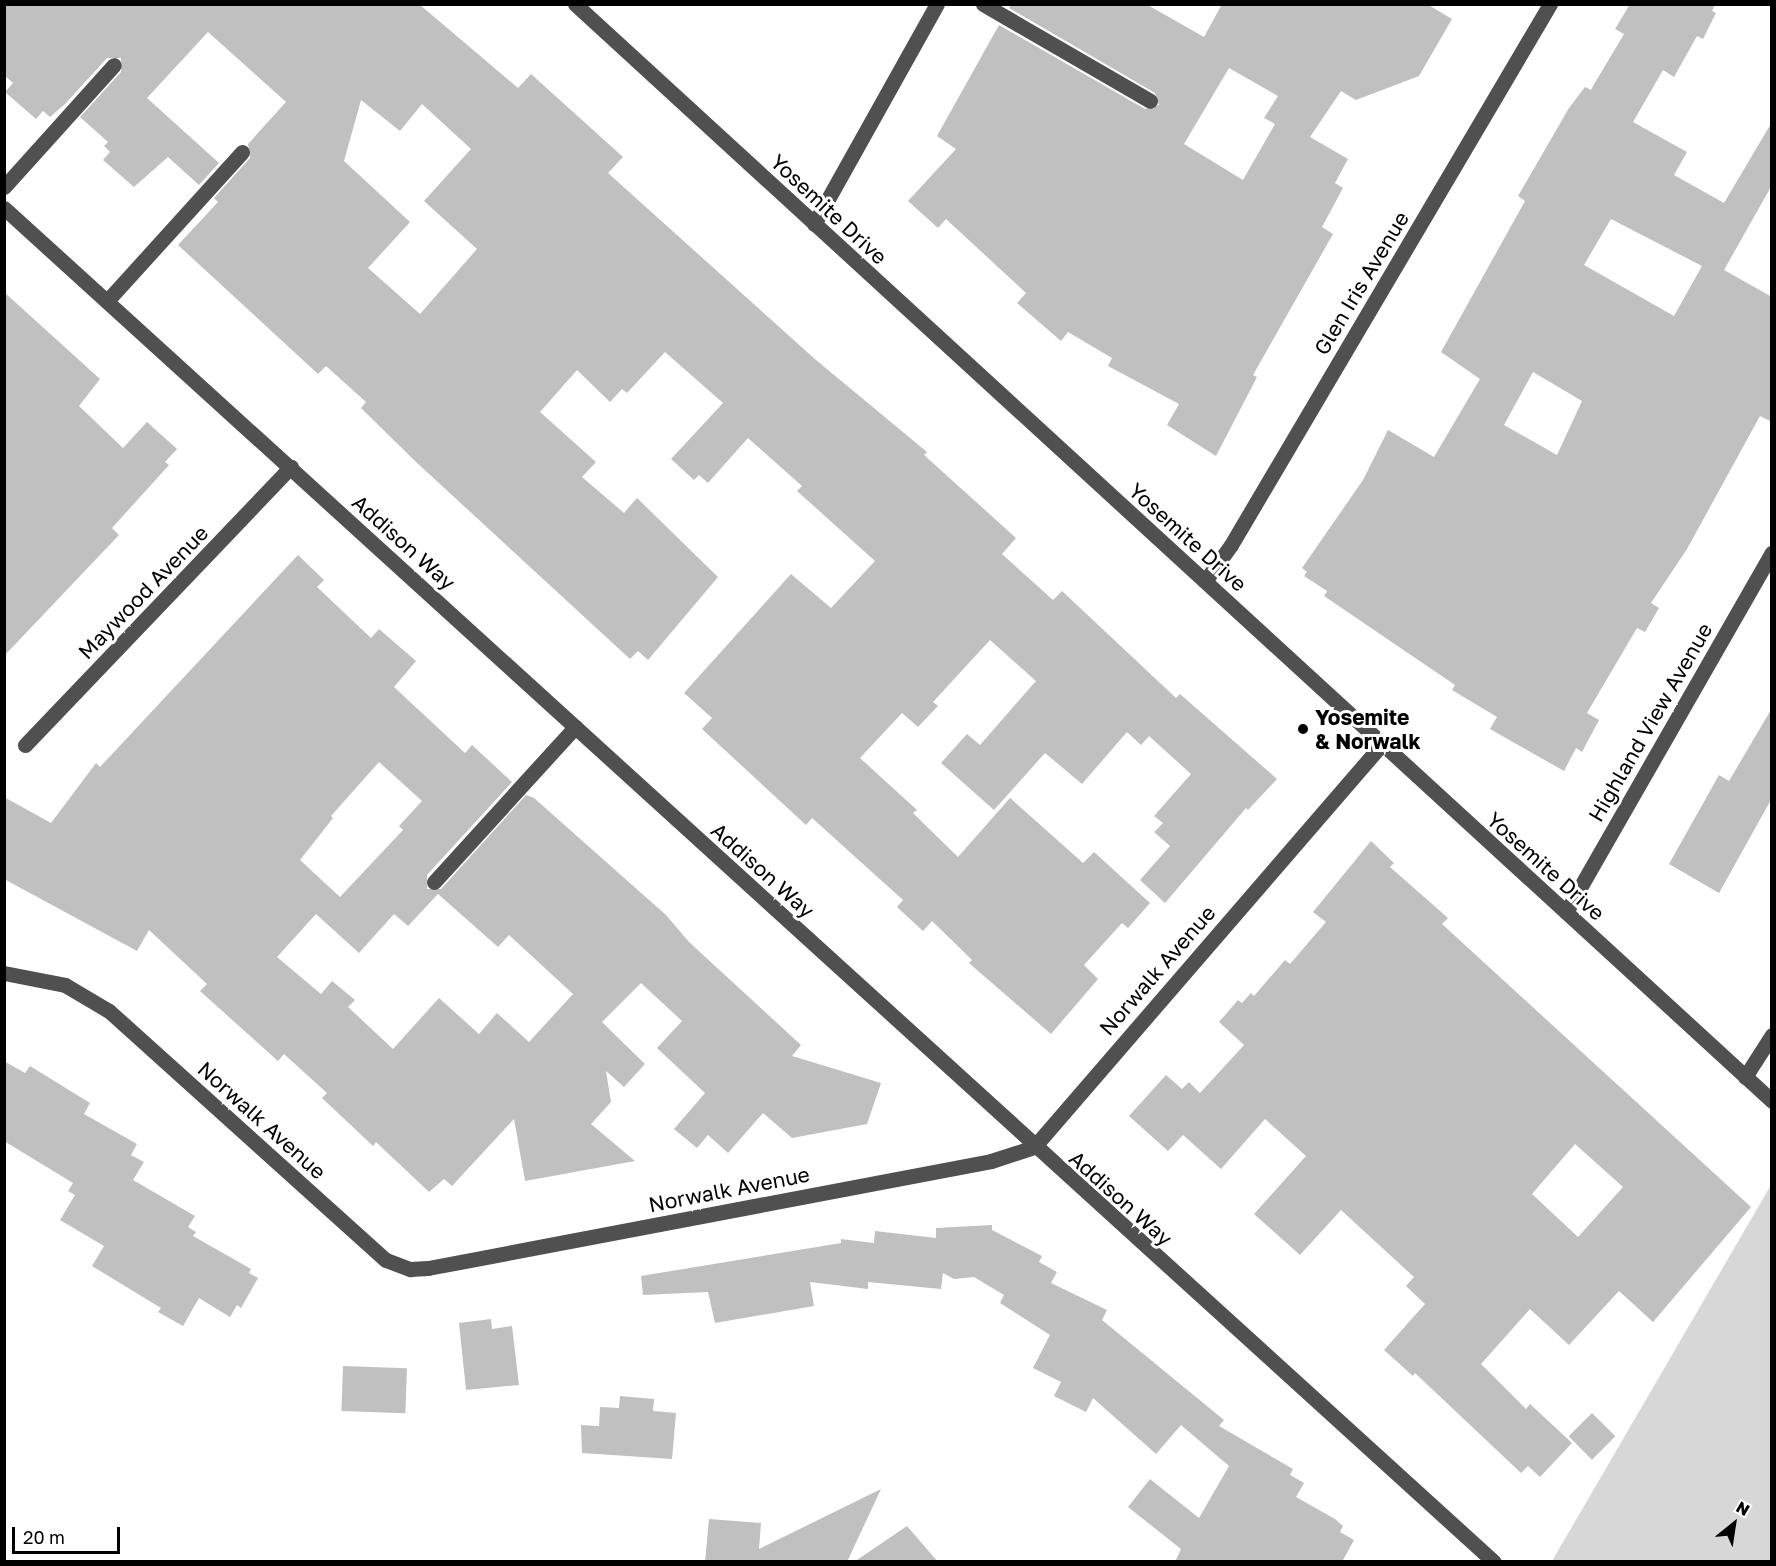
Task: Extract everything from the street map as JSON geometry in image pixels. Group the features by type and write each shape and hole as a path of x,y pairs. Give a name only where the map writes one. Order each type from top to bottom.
{"street":[{"name":"Yosemite Drive","path":"575,4 1772,1101"},
{"path":"814,224 937,4"},
{"path":"983,4 1150,101"},
{"name":"Glen Iris Avenue","path":"1205,581 1231,545 1550,4"},
{"path":"4,187 114,65"},
{"path":"107,301 242,152"},
{"name":"Addison Way","path":"4,208 291,467 1034,1147 1494,1562"},
{"name":"Maywood Avenue","path":"25,746 291,467"},
{"name":"Highland View Avenue","path":"1566,912 1772,553"},
{"path":"434,882 575,727"},
{"name":"Norwalk Avenue","path":"4,973 65,985 109,1011 386,1260 410,1269 991,1161 1034,1147 1382,744"},
{"path":"1745,1077 1772,1035"}],"shaded area":[{"path":"1771,1185 1771,1561 1552,1561"}],"building":[{"path":"4,4 419,4 518,88 531,74 623,157 608,173 816,360 927,452 924,455 1016,538 1002,554 1053,600 1062,591 1176,698 1180,694 1277,779 1248,810 1246,808 1165,903 1140,880 1170,846 1154,832 1163,823 1154,816 1191,774 1149,736 1141,745 1127,732 1082,784 1045,753 994,810 941,763 967,734 980,745 1036,681 990,640 933,702 938,706 918,727 902,713 860,758 917,810 913,813 958,857 1010,798 1083,863 1094,852 1150,903 1128,928 1122,923 1084,965 1098,979 1051,1034 969,963 972,960 932,921 923,931 897,907 903,900 812,818 806,825 702,729 712,718 684,693 791,574 831,608 875,561 797,491 802,486 748,438 708,483 699,475 694,480 671,459 723,403 665,352 627,393 622,389 610,402 577,370 540,412 596,462 582,477 624,513 637,498 718,577 648,660 638,651 630,659 415,461 361,408 366,402 326,366 318,374 178,245 218,202 214,198 250,158 248,144 286,102 208,32 147,98 219,163 199,185 168,157 134,187 103,160 110,152 104,146 108,142 80,117 121,72 121,58 107,58 50,117 43,111 36,119 5,92 13,83 4,75","holes":["361,100 400,131 422,104 471,149 424,201 477,249 420,314 368,268 410,222 344,161"]},
{"path":"1011,4 1146,4 1204,37 1222,4 1427,4 1452,19 1419,76 1356,100 1341,91 1310,137 1348,159 1335,183 1343,188 1322,227 1333,234 1253,375 1257,377 1216,456 1167,425 1179,404 1108,366 1112,358 1068,332 1061,341 1017,303 1026,293 946,219 938,228 908,201 956,149 937,136 999,25 1145,109 1159,105 1155,93 1009,8","holes":["1229,68 1278,96 1264,118 1275,124 1243,180 1184,144"]},
{"path":"1630,4 1715,4 1712,11 1716,13 1703,39 1697,36 1674,77 1663,70 1633,122 1687,152 1674,175 1724,203 1772,122 1772,185 1724,270 1772,297 1772,422 1760,416 1687,549 1651,603 1659,608 1645,632 1637,628 1587,713 1599,720 1582,752 1576,748 1564,771 1490,729 1497,717 1452,690 1455,685 1324,596 1327,591 1304,576 1307,572 1302,568 1363,480 1388,430 1434,457 1480,379 1441,352 1525,201 1518,196 1569,108 1585,87 1591,90 1624,34 1615,29","holes":["1611,219 1702,266 1674,316 1584,265","1533,372 1582,401 1557,455 1504,425"]},
{"path":"4,292 100,379 79,406 123,448 147,422 177,449 165,462 169,465 112,528 119,535 4,656"},
{"path":"298,555 324,580 317,587 371,638 379,629 416,661 394,687 465,753 472,745 512,782 427,875 427,889 441,889 526,795 534,798 666,915 689,942 801,1045 792,1056 881,1083 867,1124 792,1138 763,1113 728,1153 708,1135 697,1148 674,1129 705,1093 657,1048 682,1021 641,983 602,1022 645,1064 624,1087 606,1071 611,1102 591,1124 635,1161 525,1181 514,1119 452,1186 444,1179 429,1192 376,1142 373,1146 322,1098 327,1093 284,1054 278,1061 200,991 207,984 149,930 137,951 4,879 4,797 51,823 96,763 100,767","holes":["379,762 422,801 399,826 403,830 340,897 300,860 333,818 331,816","438,894 498,947 509,935 573,994 529,1042 497,1013 479,1034 439,998 393,1049 348,1007 355,1000 332,981 321,994 277,957 316,914 359,953 394,914 408,926"]},
{"path":"1772,708 1772,798 1719,893 1669,864 1719,775 1729,781"},
{"path":"1371,841 1394,863 1390,867 1448,918 1442,924 1751,1207 1653,1322 1619,1291 1569,1345 1530,1309 1481,1364 1526,1409 1530,1404 1572,1443 1540,1477 1528,1466 1521,1473 1415,1373 1413,1376 1384,1350 1425,1304 1406,1286 1414,1277 1341,1210 1300,1255 1254,1214 1306,1156 1265,1119 1221,1169 1183,1135 1168,1151 1129,1116 1166,1075 1182,1089 1189,1082 1200,1093 1244,1045 1219,1022 1238,1000 1242,1003 1251,993 1254,996 1285,960 1290,964 1326,922 1313,912","holes":["1575,1144 1623,1187 1578,1237 1532,1194"]},
{"path":"4,1061 25,1073 30,1066 90,1103 84,1114 137,1144 131,1155 144,1162 133,1180 195,1216 188,1227 196,1232 193,1236 251,1269 249,1273 258,1278 241,1308 237,1305 230,1317 199,1298 183,1326 158,1312 161,1308 92,1266 104,1246 60,1220 75,1195 68,1191 73,1183 4,1141"},
{"path":"992,1225 992,1230 1042,1256 1039,1262 1057,1272 1051,1283 1107,1310 1102,1320 1224,1420 1219,1426 1293,1469 1290,1475 1304,1483 1296,1497 1335,1519 1343,1526 1340,1532 1354,1540 1342,1562 1175,1562 1181,1549 1128,1507 1150,1479 1199,1518 1229,1466 1181,1425 1156,1454 1093,1398 1086,1412 1054,1396 1061,1382 1033,1368 1050,1335 1000,1303 1004,1295 974,1277 954,1279 943,1273 941,1289 868,1282 868,1289 810,1282 814,1306 715,1323 708,1292 643,1295 641,1276 841,1243 841,1239 874,1243 875,1231 936,1238 936,1228"},
{"path":"491,1319 492,1329 512,1326 519,1385 466,1390 459,1323"},
{"path":"343,1366 407,1368 405,1413 341,1411"},
{"path":"620,1396 654,1399 653,1411 676,1413 672,1459 582,1453 581,1425 599,1426 600,1407 619,1408"},
{"path":"1592,1413 1615,1436 1592,1460 1569,1436"},
{"path":"881,1489 847,1562 705,1562 709,1519 761,1523 759,1549"},
{"path":"907,1526 938,1562 854,1562"}],"place":[{"name":"Yosemite & Norwalk","path":"1303,729"}]}
